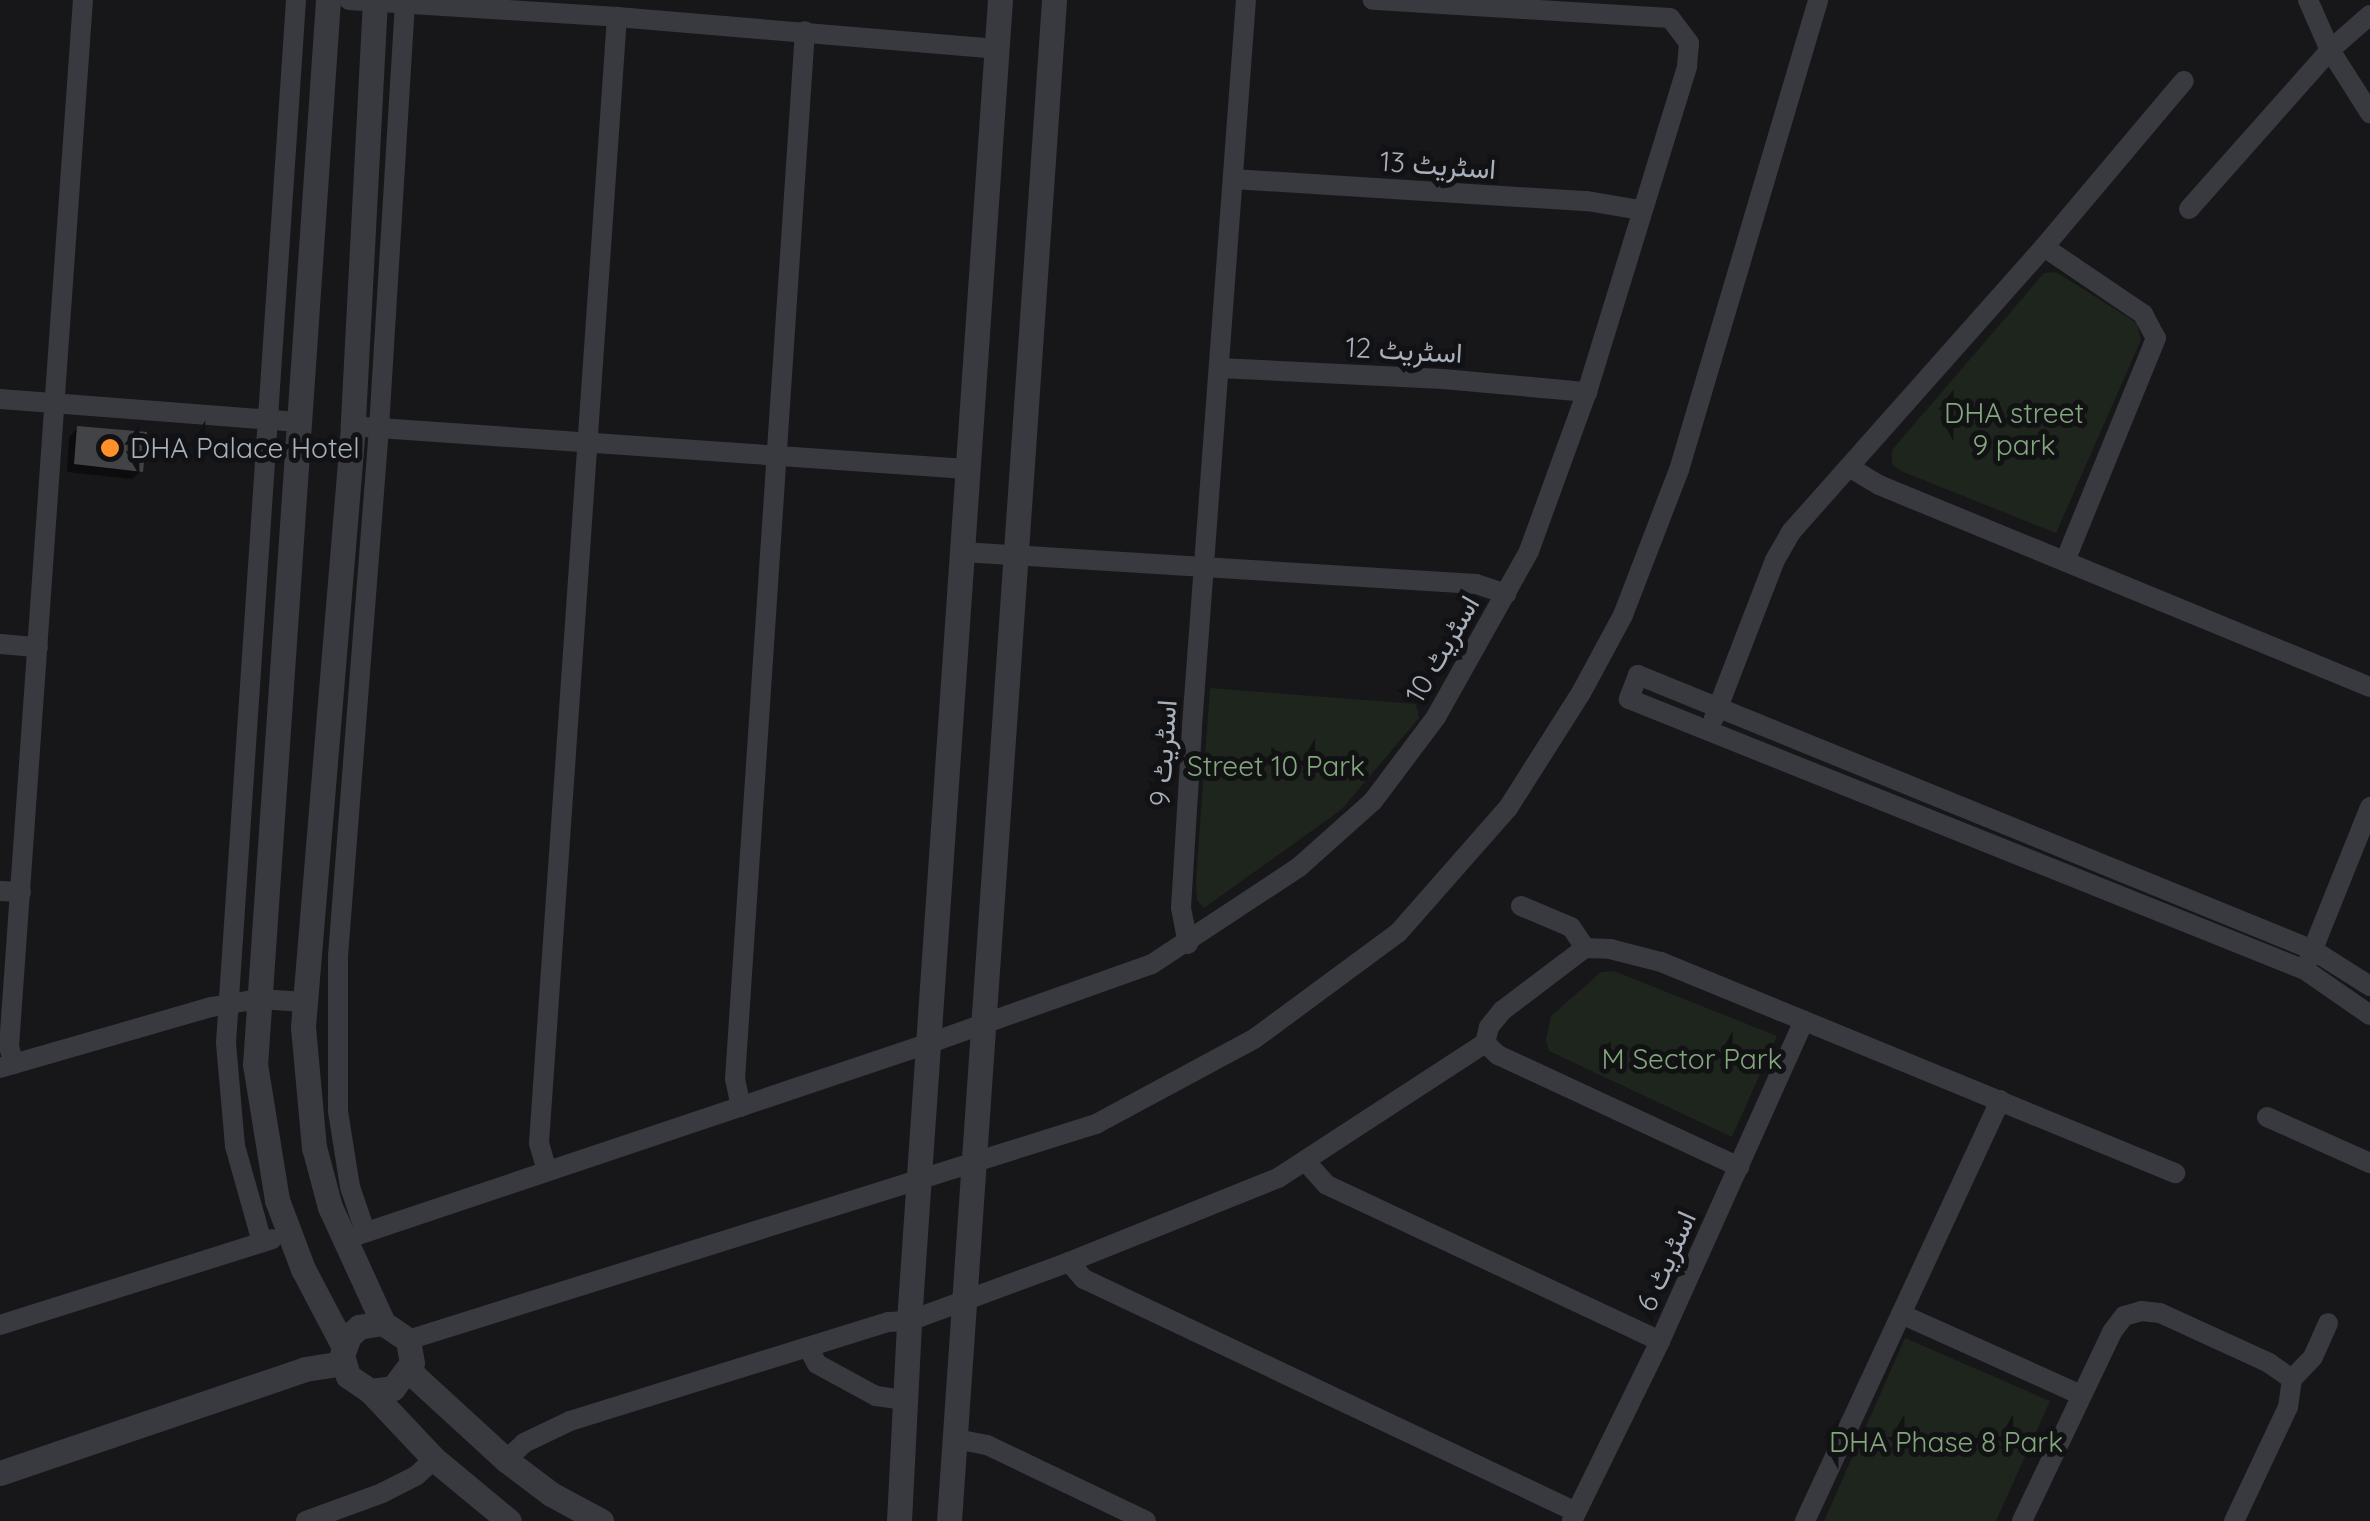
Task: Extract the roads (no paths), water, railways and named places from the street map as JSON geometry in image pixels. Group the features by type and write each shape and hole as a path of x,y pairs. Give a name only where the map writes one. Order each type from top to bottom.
{"street":[{"path":"83,0 38,647 10,892 7,1066 227,1004 259,999 304,1002"},
{"path":"262,1242 235,1146 226,1043 227,1004 264,420 296,0"},
{"path":"328,0 259,999 256,1064 260,1102 268,1164 288,1234 343,1355 348,1376 370,1391 434,1459 509,1521"},
{"path":"900,1521 909,1321 1000,0"},
{"path":"950,1521 1054,0"},
{"name":"اسٹریٹ 9","path":"1188,944 1181,908 1246,0"},
{"name":"اسٹریٹ 10","path":"354,1235 930,1044 1152,964 1188,944 1299,867 1373,801 1436,716 1528,551 1587,392 1687,66 1689,44 1670,18 1373,0"},
{"path":"408,1340 1096,1124 1254,1039 1398,933 1508,808 1581,693 1623,614 1679,470 1818,0"},
{"path":"2308,0 2330,50 2370,113"},
{"path":"354,1235 338,1111 336,1025 366,427 366,1 804,31 997,49"},
{"path":"370,1391 393,1388 409,1371 412,1355 408,1340 383,1322 354,1235 314,1147 304,1054 304,1002 366,427 404,2"},
{"path":"2188,209 2330,50 2370,16"},
{"path":"547,1172 539,1144 617,17"},
{"path":"741,1106 735,1078 804,31"},
{"path":"1710,729 1775,560 1791,532 2044,247 2184,81"},
{"name":"اسٹریٹ 13","path":"1233,179 1587,201 1640,210"},
{"path":"2044,247 2143,314 2156,338 2065,561"},
{"name":"اسٹریٹ 12","path":"1219,368 1443,379 1587,392"},
{"path":"0,399 298,422"},
{"path":"366,427 967,469"},
{"path":"1849,467 1879,486 2370,687"},
{"path":"962,552 1476,584 1506,594"},
{"path":"0,644 38,647"},
{"path":"2370,986 2313,950 1638,675 1630,699 2305,970 2370,1015"},
{"path":"2305,970 2370,807"},
{"path":"1521,906 1571,927 1585,948"},
{"path":"506,1460 524,1443 570,1422 888,1322 909,1321 1218,1204 1306,1162 1485,1043 1503,1010 1585,948 1610,949 1661,962 2175,1173"},
{"name":"اسٹریٹ 6","path":"1574,1516 1660,1341 1804,1022"},
{"path":"1485,1043 1498,1055 1739,1167"},
{"path":"1805,1521 2000,1100"},
{"path":"2267,1118 2370,1163"},
{"path":"1306,1162 1327,1185 1660,1341"},
{"path":"0,1325 288,1234"},
{"path":"1069,1262 1084,1280 1574,1516"},
{"path":"2022,1521 2080,1396 2124,1316 2141,1311 2160,1313 2269,1363 2292,1379"},
{"path":"1902,1314 2080,1396"},
{"path":"0,1473 305,1370 343,1355 359,1327 383,1322"},
{"path":"2234,1521 2288,1407 2292,1379 2313,1358 2328,1323"},
{"path":"809,1349 818,1364 862,1388 889,1400 905,1400"},
{"path":"409,1371 506,1460 551,1494 602,1521"},
{"path":"956,1439 986,1445 1146,1521"},
{"path":"306,1521 382,1493 417,1475 434,1459"}],"place":[{"name":"DHA Palace Hotel","path":"110,448"}],"park label":[{"name":"DHA street 9 park","path":"2014,429"},
{"name":"Street 10 Park","path":"1276,766"},
{"name":"M Sector Park","path":"1692,1059"},
{"name":"DHA Phase 8 Park","path":"1946,1442"}]}
